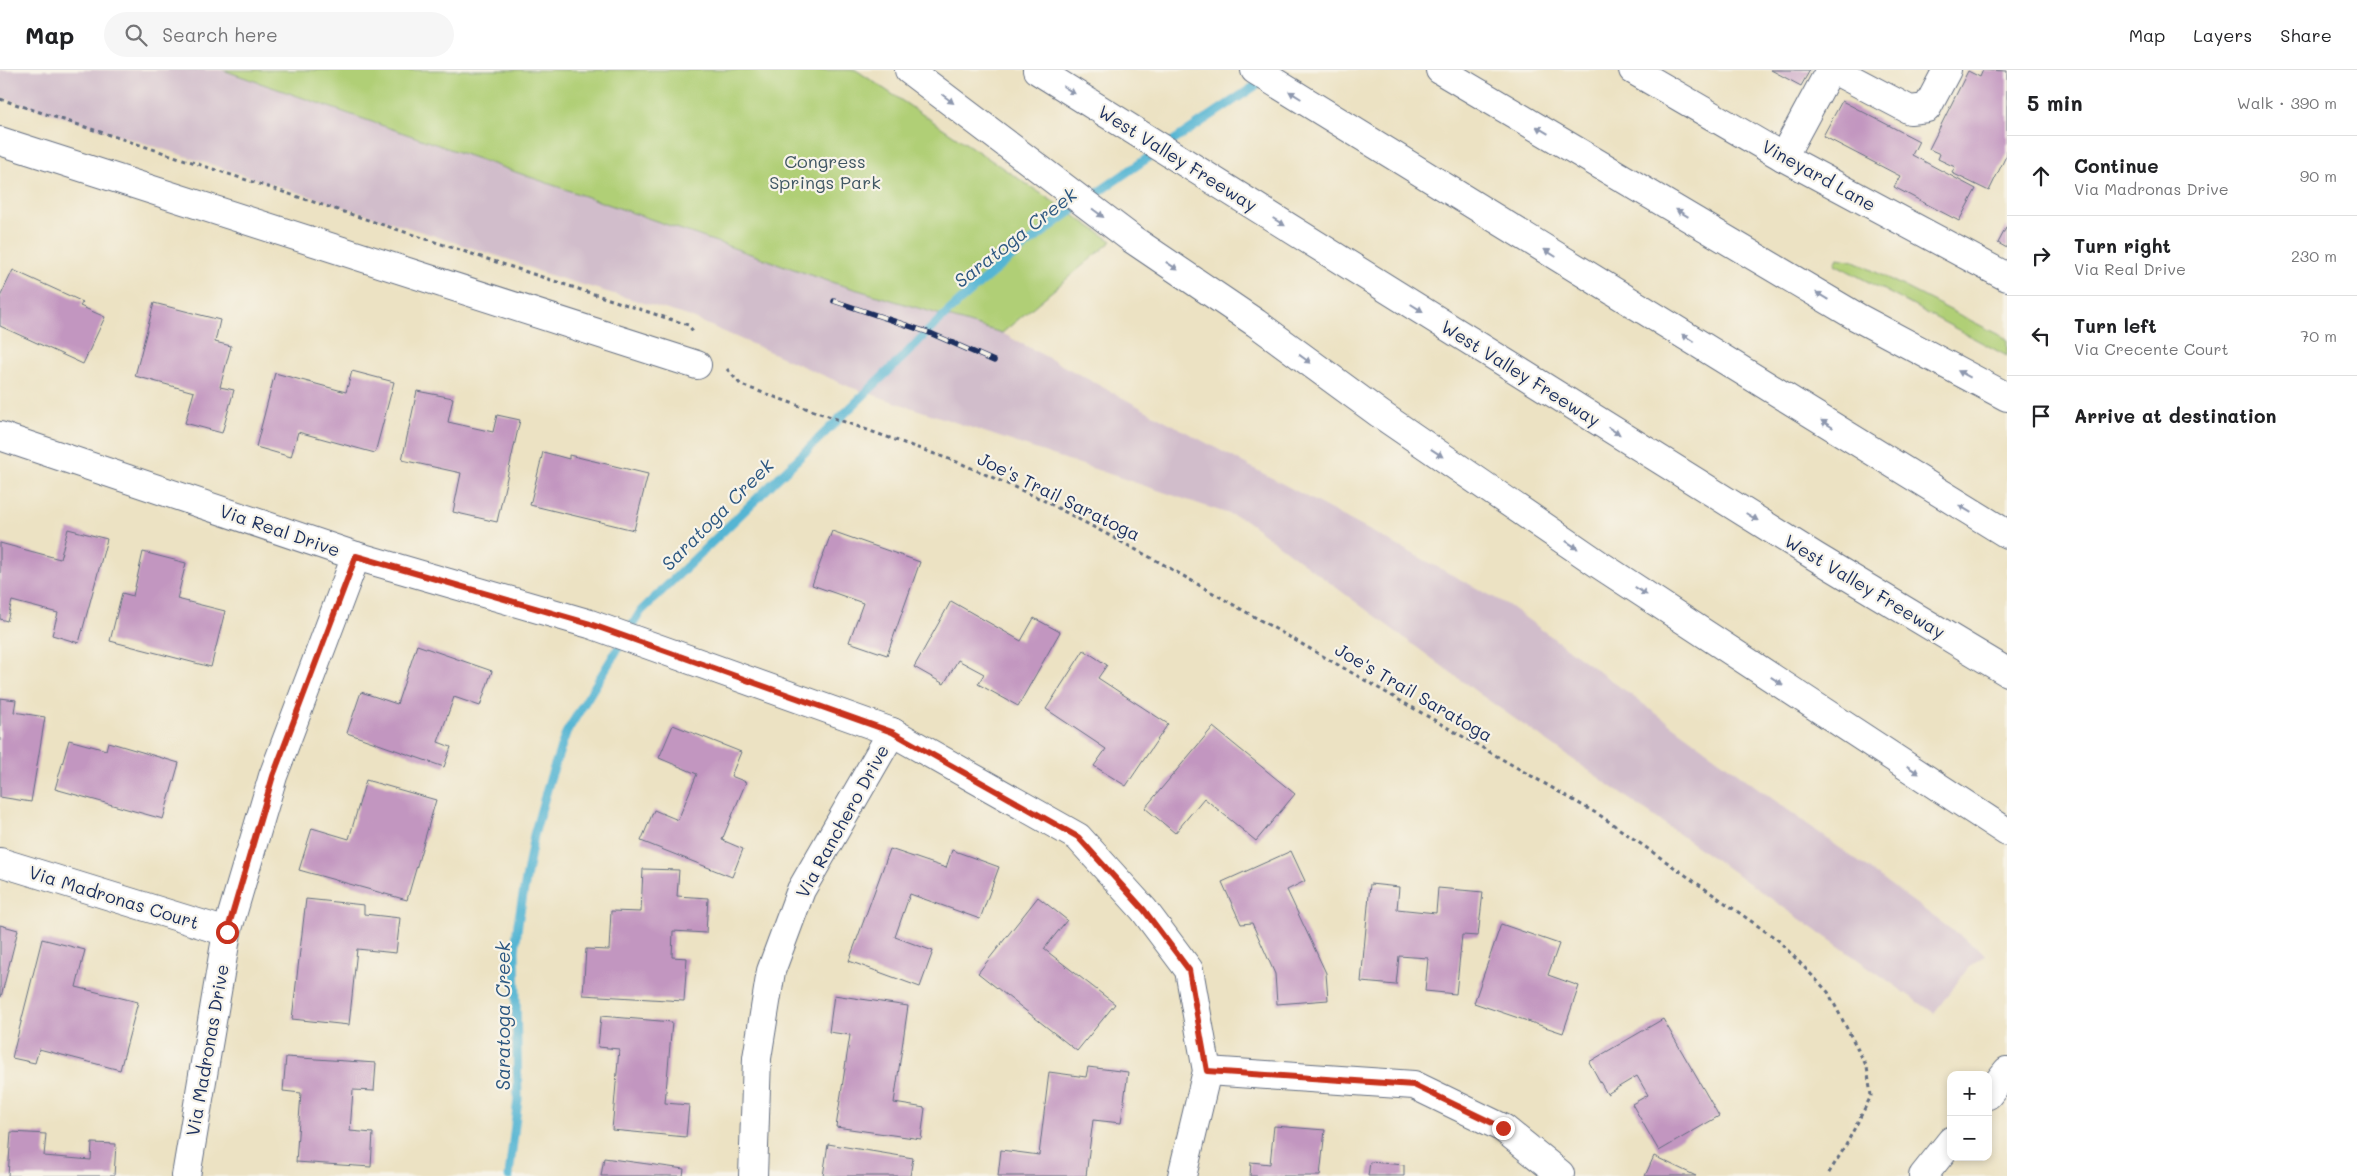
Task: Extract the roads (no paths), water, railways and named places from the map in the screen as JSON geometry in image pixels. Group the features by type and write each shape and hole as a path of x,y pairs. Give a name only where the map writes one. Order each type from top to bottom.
{"main road":[{"path":"909,70 1132,239 1256,323 1380,414 1600,565 2007,832"},
{"name":"West Valley Freeway","path":"1037,70 1816,558 2007,672"},
{"path":"1256,70 2007,534"},
{"path":"1440,70 1857,317 2007,397"},
{"name":"Vineyard Lane","path":"1633,70 1783,157 2007,277"},
{"path":"1783,157 1830,70"},
{"path":"1834,70 1910,110 1927,108 1947,70"},
{"path":"0,141 697,366"},
{"name":"Via Real Drive","path":"0,436 356,556 590,624 892,732 1078,837 1144,910 1189,970 1207,1071"},
{"name":"Via Madronas Drive","path":"186,1176 227,932 273,776 356,556"},
{"name":"Via Ranchero Drive","path":"753,1176 757,1058 771,971 801,890 892,732"},
{"name":"Via Madronas Court","path":"0,862 227,932"},
{"path":"1182,1176 1207,1071 1414,1085 1503,1128 1560,1174"},
{"path":"1992,1090 2007,1071"},
{"path":"1923,1176 1947,1146"}],"waterway":[{"name":"Saratoga Creek","path":"509,1176 518,1099 515,951 518,923 534,835 566,733 641,611 947,313 989,276 1033,240 1124,174 1264,80"}],"railway":[{"path":"834,301 930,333 994,361"}],"park label":[{"name":"Congress Springs Park","path":"825,171"}]}
